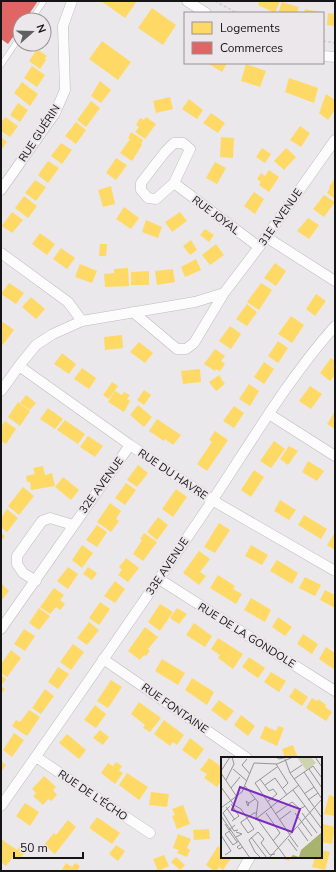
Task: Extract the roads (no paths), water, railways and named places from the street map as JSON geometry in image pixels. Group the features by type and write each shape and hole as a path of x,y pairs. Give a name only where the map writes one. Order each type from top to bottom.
{"street":[{"name":"RUE GUÉRIN","path":"1,190 55,112 65,90 63,26 72,1"},
{"path":"187,1 203,7"},
{"path":"324,56 335,57"},
{"name":"31E AVENUE","path":"133,312 177,349 186,349 194,343 224,293 266,238 335,140"},
{"path":"174,143 183,143 190,149 174,183 156,200 148,198 141,190 141,183 164,152 174,143"},
{"name":"RUE JOYAL","path":"174,183 259,247"},
{"path":"266,238 335,281"},
{"path":"1,253 68,302 82,321"},
{"path":"1,391 36,345 53,334 82,321 195,302 224,293"},
{"name":"33E AVENUE","path":"1,806 159,579 269,414 317,346 335,326"},
{"name":"RUE DU HAVRE","path":"19,366 130,445 212,500 335,571"},
{"path":"269,414 335,456"},
{"name":"32E AVENUE","path":"1,629 36,581 72,525 130,445"},
{"name":"32E AVENUE","path":"36,581 23,573 17,564 17,556 42,521 50,518 72,525"},
{"name":"RUE DE LA GONDOLE","path":"159,579 335,691"},
{"name":"RUE FONTAINE","path":"103,659 245,757"},
{"name":"RUE DE L'ÉCHO","path":"36,757 150,833"},
{"path":"242,871 249,858"}],"lane":[{"path":"36,12 44,1"},
{"path":"1,65 12,49"}]}
